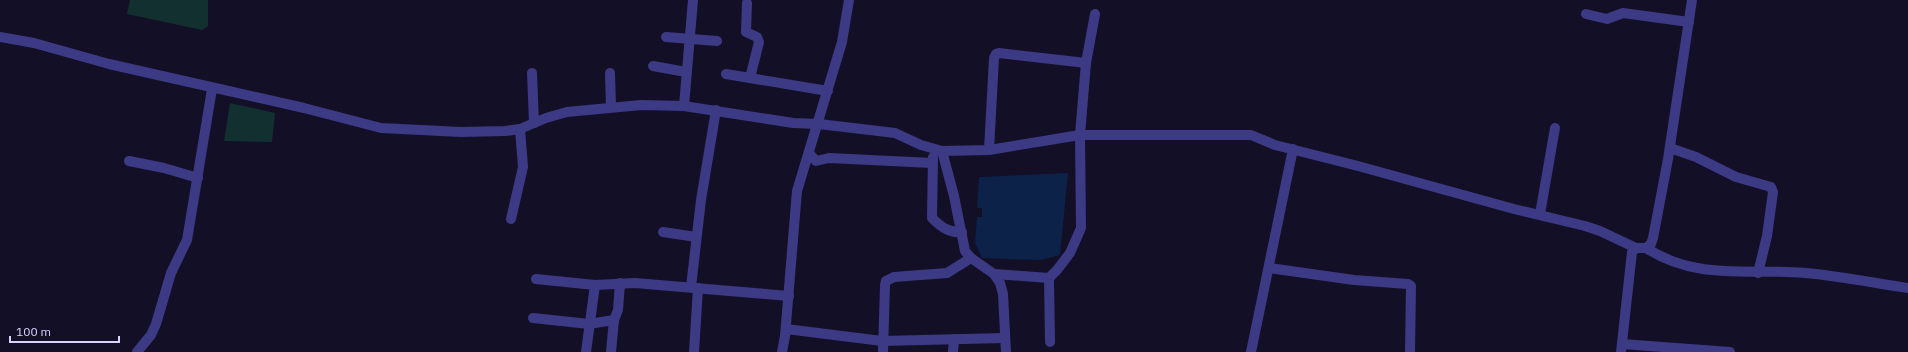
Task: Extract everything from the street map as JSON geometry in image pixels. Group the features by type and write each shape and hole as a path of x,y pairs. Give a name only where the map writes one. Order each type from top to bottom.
{"street":[{"path":"684,106 693,0"},
{"path":"782,352 786,329 797,191 808,153 819,124 842,42 849,0"},
{"path":"1692,0 1670,148 1653,238 1651,244 1632,252 1621,348 1730,352"},
{"path":"747,3 746,32 757,37 759,42 750,78"},
{"path":"1586,14 1608,19 1623,13 1689,22"},
{"path":"994,274 1049,278 1058,270 1070,253 1081,228 1080,135 1086,63 1095,14"},
{"path":"0,37 34,43 108,64 212,89 226,90 304,108 381,128 461,132 505,131 520,129 567,112 641,105 684,106 793,123 819,124 895,133 909,140 938,150 989,150 1080,135 1251,135 1275,145 1600,231 1641,248 1662,259 1713,272 1805,273 1908,288"},
{"path":"666,37 718,41"},
{"path":"989,150 994,58 996,54 1086,63"},
{"path":"653,66 686,72"},
{"path":"532,73 534,123"},
{"path":"610,73 611,107"},
{"path":"726,74 828,92"},
{"path":"137,352 151,335 156,324 171,273 187,240 212,89"},
{"path":"694,352 696,237 716,110"},
{"path":"1540,214 1555,128"},
{"path":"511,219 523,167 520,129"},
{"path":"1670,148 1696,157 1736,178 1771,188 1773,192 1767,236 1758,273"},
{"path":"1251,352 1269,268 1277,220 1293,149"},
{"path":"938,150 932,164 932,218 948,230 953,232 962,232"},
{"path":"938,150 962,232 965,251 971,258 994,274 1000,283 1003,294 1004,338 1006,352"},
{"path":"808,153 816,161 829,158 932,164"},
{"path":"128,161 164,168 198,178"},
{"path":"663,232 696,237"},
{"path":"882,352 886,281 894,277 947,273 971,258"},
{"path":"1269,268 1354,280 1408,284 1411,286 1410,352"},
{"path":"1049,278 1050,342"},
{"path":"536,279 595,285 635,283 789,296"},
{"path":"611,352 614,320 618,310 620,283"},
{"path":"586,352 595,285"},
{"path":"533,318 589,324 614,320"},
{"path":"786,329 882,342 1004,338"},
{"path":"953,352 954,339"}],"green space":[{"path":"130,0 208,0 208,26 202,30 127,14"},
{"path":"230,103 275,113 272,142 224,141"}],"water":[{"path":"1068,173 1060,255 1040,260 982,258 975,243 977,217 982,217 982,208 977,208 979,177"}]}
